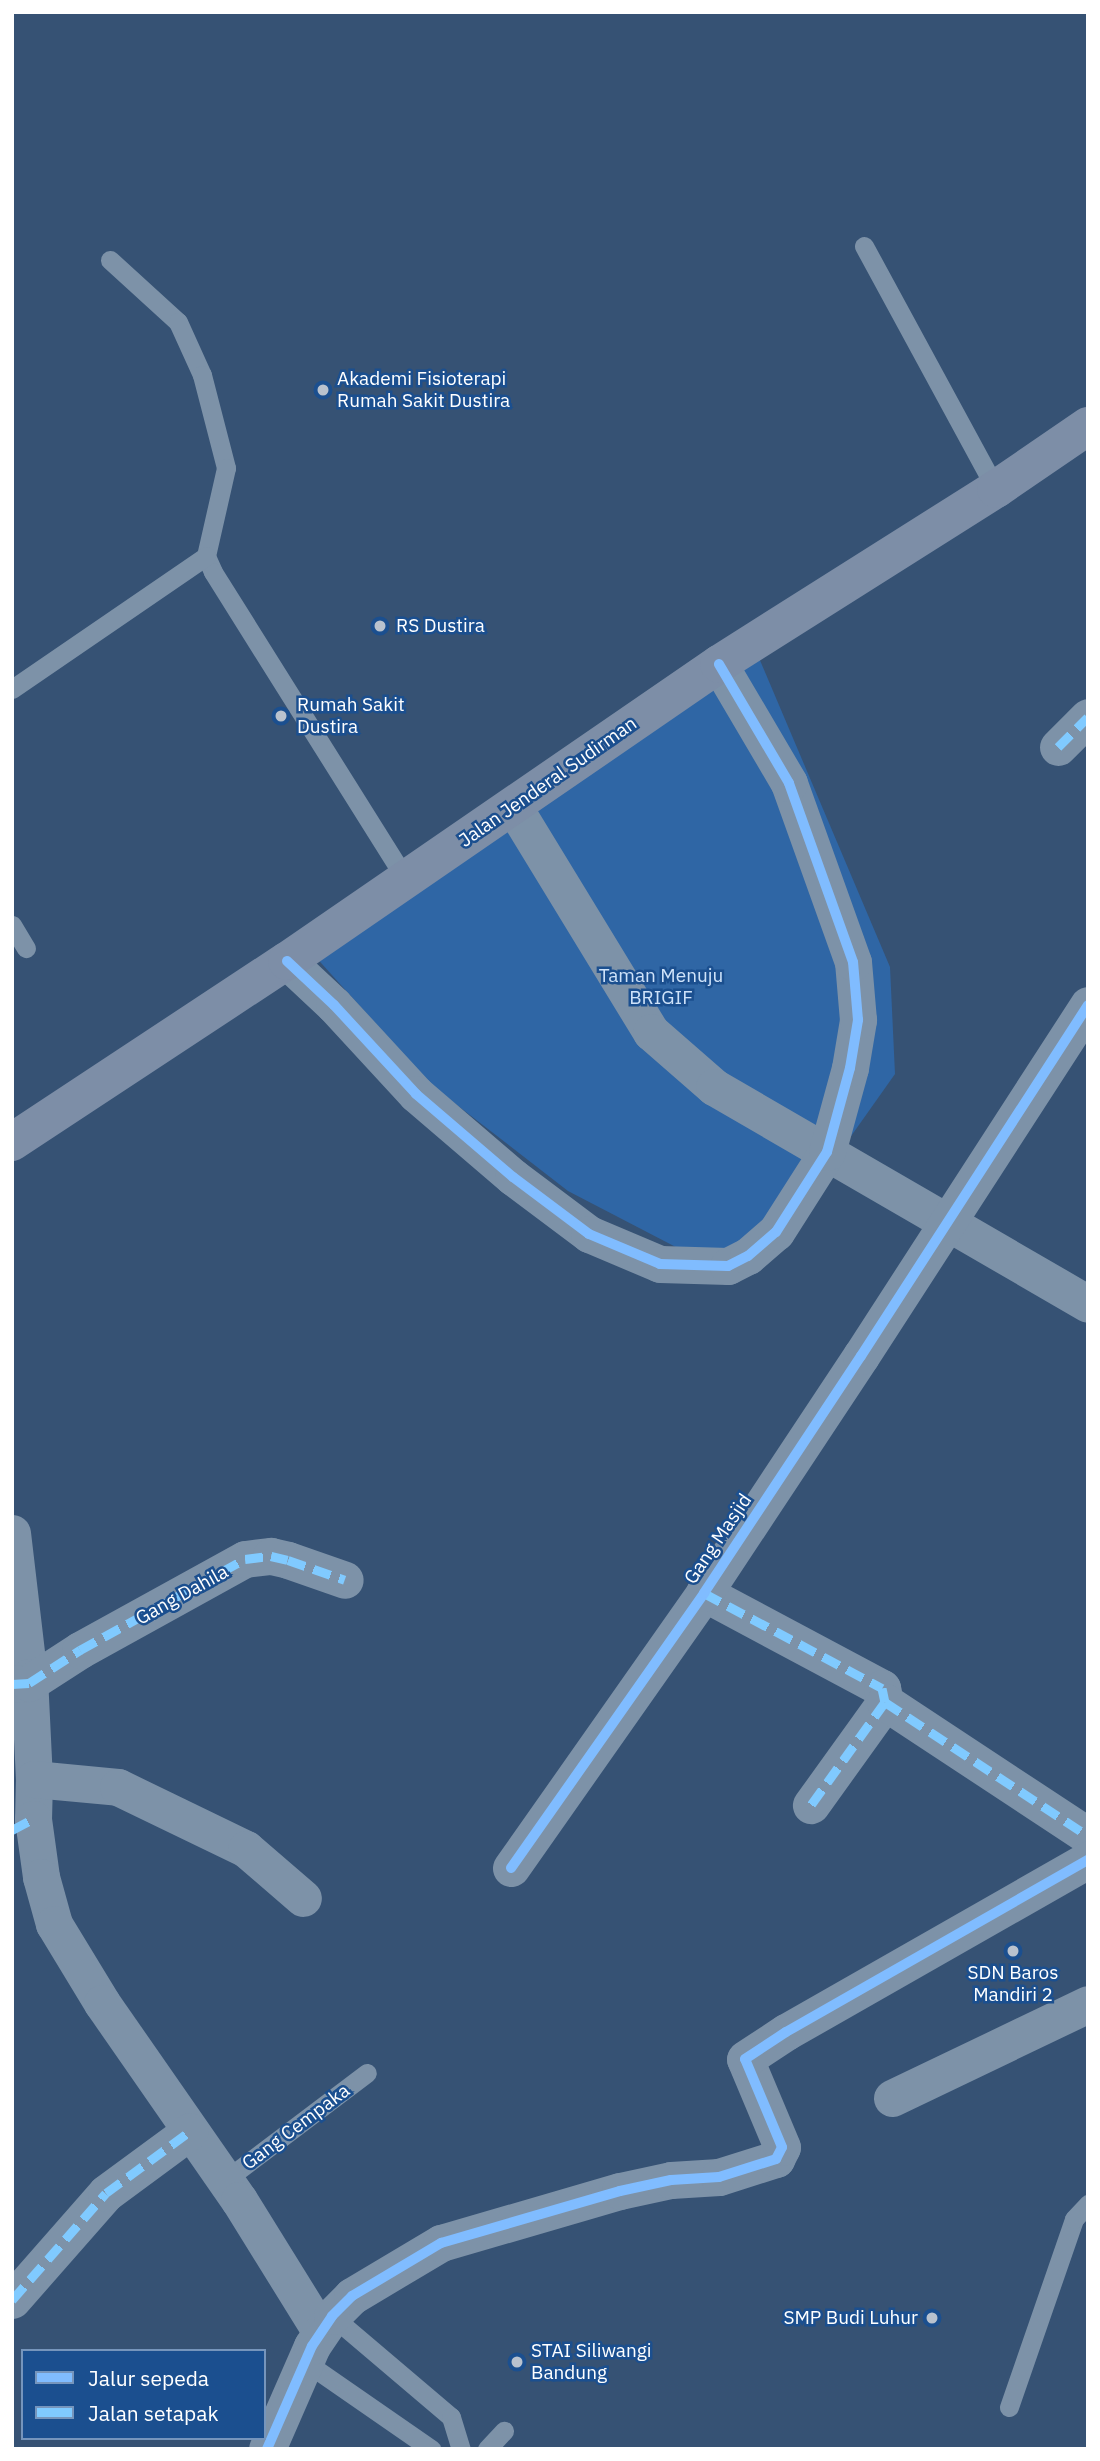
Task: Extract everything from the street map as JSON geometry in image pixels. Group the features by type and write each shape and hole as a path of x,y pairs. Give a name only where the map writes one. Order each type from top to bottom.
{"main road":[{"name":"Jalan Jenderal Sudirman","path":"12,1142 287,961 719,664 996,489 1088,426"}],"street":[{"path":"287,961 334,1005 416,1094 513,1177 589,1234 660,1265 728,1266 748,1256 776,1232 827,1152 850,1068 858,1020 853,962 789,783 719,664"},
{"path":"1058,747 1088,717"},
{"path":"513,806 651,1032 714,1087 1088,1304"},
{"name":"Gang Masjid","path":"511,1868 704,1593 1088,1005"},
{"path":"12,1534 21,1683 34,1779 22,1824 54,1924 102,2003 239,2200 319,2336"},
{"name":"Gang Dahila","path":"21,1683 245,1559 271,1556 345,1580"},
{"path":"704,1593 882,1688 884,1702 811,1805"},
{"path":"884,1702 1088,1836"},
{"path":"34,1779 118,1787 246,1849 303,1898"},
{"path":"267,2449 319,2336 376,2280 441,2243 620,2191 671,2180 719,2177 776,2159 782,2147 745,2059 786,2032 1088,1860"},
{"path":"892,2098 1088,2004"},
{"path":"12,2300 106,2193 191,2131"}],"lane":[{"path":"864,246 996,489"},
{"path":"110,260 178,322 202,374 226,468 206,556 229,601 406,880"},
{"path":"12,689 206,556"},
{"path":"12,925 26,948"},
{"name":"Gang Cempaka","path":"224,2181 368,2073"},
{"path":"1009,2407 1074,2219 1088,2204"},
{"path":"319,2336 451,2417 461,2449"},
{"path":"319,2336 430,2449 451,2417"},
{"path":"487,2449 504,2431"}],"green space":[{"name":"Taman Menuju BRIGIF","path":"759,658 890,967 895,1074 762,1262 695,1257 568,1191 431,1085 313,954"}],"marked path":[{"path":"1058,747 1088,717"},
{"path":"12,1684 29,1683 80,1650 245,1559 271,1556 345,1580"},
{"path":"704,1593 882,1688 885,1702 811,1805"},
{"path":"885,1702 1088,1836"},
{"path":"12,1830 33,1819"},
{"path":"12,2300 106,2193 190,2131"}],"cycle path":[{"path":"287,961 334,1005 416,1094 513,1177 589,1234 660,1264 728,1266 748,1256 776,1232 827,1152 850,1068 858,1020 853,962 789,783 719,664"},
{"path":"511,1868 704,1593 1088,1005"},
{"path":"267,2449 312,2346 332,2316 352,2296 441,2243 620,2191 671,2180 719,2177 776,2159 782,2147 745,2059 786,2032 1088,1860"}],"place":[{"name":"Akademi Fisioterapi Rumah Sakit Dustira","path":"323,390"},
{"name":"RS Dustira","path":"380,626"},
{"name":"Rumah Sakit Dustira","path":"281,716"},
{"name":"SDN Baros Mandiri 2","path":"1013,1951"},
{"name":"SMP Budi Luhur","path":"932,2318"},
{"name":"STAI Siliwangi Bandung","path":"517,2362"}]}
